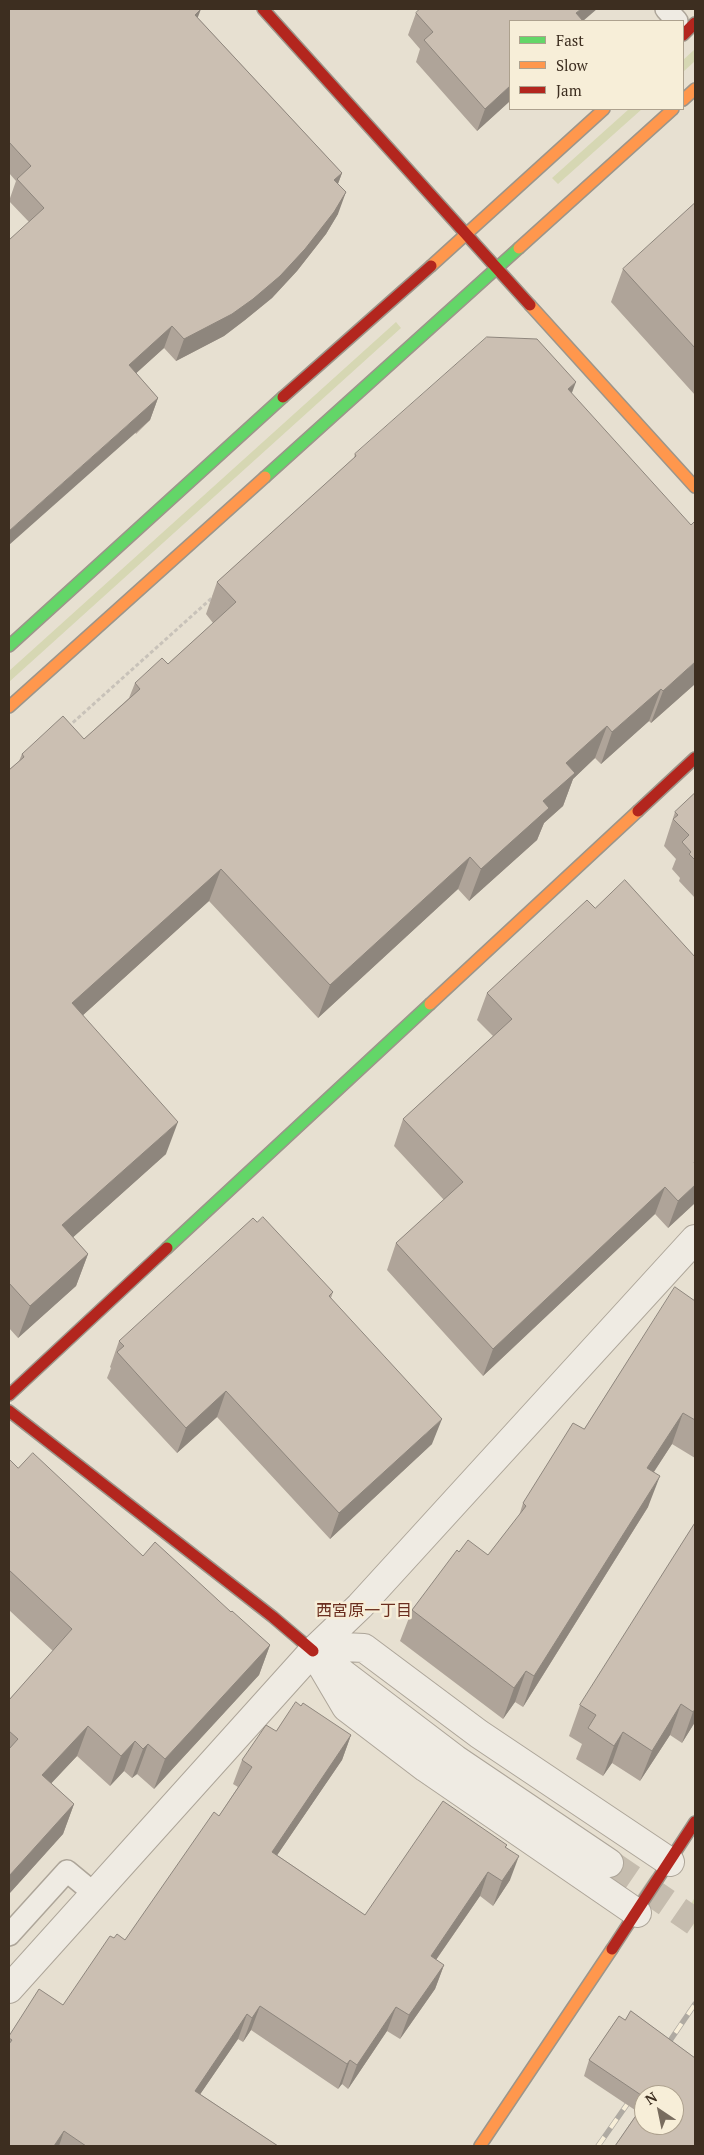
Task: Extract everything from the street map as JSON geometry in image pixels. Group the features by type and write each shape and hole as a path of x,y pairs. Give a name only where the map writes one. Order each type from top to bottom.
{"street":[{"path":"263,9 695,486"},
{"path":"684,99 695,89"},
{"path":"9,646 182,487 529,179 603,110"},
{"path":"9,707 672,110"},
{"path":"9,1395 695,758"},
{"path":"9,1990 314,1651 360,1606 695,1239"},
{"path":"9,1411 314,1651 456,1759 609,1863"},
{"path":"314,1651 344,1647 364,1648 478,1734 670,1862"},
{"path":"314,1651 346,1707 426,1768 637,1913"},
{"path":"480,2146 637,1913 695,1822"}],"lane":[{"path":"666,9 677,20"},
{"path":"9,1935 67,1871 96,1895"}],"path":[{"path":"61,734 216,593"}],"green space":[{"path":"695,49 695,61 684,71 684,59"},
{"path":"628,110 641,110 558,184 552,178"},
{"path":"396,322 401,328 9,682 9,671"},
{"path":"695,1897 695,1939 691,1904"}],"building":[{"path":"9,9 201,9 195,15 342,173 334,180 346,192 334,212 305,249 280,276 253,299 232,314 184,339 172,326 129,365 158,398 9,531 9,240 44,208 17,179 31,166 9,142"},
{"path":"420,9 581,9 576,13 582,20 509,20 509,87 485,109 424,40 433,32 416,13"},
{"path":"695,203 695,348 623,269"},
{"path":"487,337 537,339 576,382 568,389 691,525 695,521 695,662 663,691 661,689 612,732 607,726 566,763 575,773 543,801 549,808 481,869 470,857 330,985 221,869 72,1003 178,1122 62,1225 88,1254 30,1306 9,1283 9,770 24,757 22,754 63,716 84,739 140,689 135,683 162,658 168,664 236,602 217,582 356,456 355,454"},
{"path":"695,793 695,860 682,842 689,835 673,819 678,815 675,812"},
{"path":"625,880 695,957 695,1185 678,1201 665,1187 493,1349 396,1243 463,1182 403,1119 512,1019 487,993 587,900 595,908"},
{"path":"263,1217 333,1292 329,1296 442,1419 339,1513 226,1391 186,1428 117,1352 124,1346 119,1341 253,1218 257,1222"},
{"path":"675,1287 695,1301 695,1420 683,1413 647,1468 660,1476 534,1676 526,1671 514,1688 412,1610 457,1550 459,1552 468,1540 488,1555 526,1506 523,1503 573,1423 584,1429"},
{"path":"33,1453 143,1556 155,1542 270,1645 165,1759 148,1744 143,1749 135,1741 121,1756 88,1726 42,1775 74,1804 9,1876 9,1749 18,1739 9,1731 9,1700 72,1629 9,1570 9,1459 18,1468"},
{"path":"695,1523 695,1709 693,1712 681,1704 652,1751 623,1732 614,1746 588,1728 596,1715 580,1705"},
{"path":"296,1702 301,1706 303,1703 351,1735 272,1852 365,1915 443,1801 507,1845 505,1847 519,1856 502,1881 488,1872 431,1956 444,1965 409,2015 396,2007 357,2065 350,2060 347,2064 260,2006 252,2018 247,2014 195,2091 278,2146 86,2146 64,2131 54,2146 9,2146 9,2044 12,2040 9,2036 39,1989 63,2005 110,1936 114,1938 117,1934 125,1940 214,1812 219,1816 252,1767 242,1760 266,1725 276,1731"},
{"path":"631,2011 695,2058 695,2146 615,2146 634,2118 634,2135 684,2135 684,2085 634,2085 634,2090 589,2060 619,2016 625,2020"}],"tunnel":[{"path":"609,1863 695,1922"}],"railway":[{"path":"663,2051 695,2004"},
{"path":"598,2146 634,2094"}],"traffic: fast":[{"path":"265,477 519,248"},
{"path":"9,646 283,397"},
{"path":"167,1248 430,1004"}],"traffic: slow":[{"path":"684,99 695,89"},
{"path":"431,266 603,110"},
{"path":"519,248 672,110"},
{"path":"530,305 695,487"},
{"path":"9,707 265,477"},
{"path":"430,1004 638,811"},
{"path":"480,2146 612,1949"}],"traffic: jam":[{"path":"263,9 530,305"},
{"path":"684,34 695,23"},
{"path":"283,397 431,266"},
{"path":"638,811 695,758"},
{"path":"9,1395 167,1248"},
{"path":"9,1411 273,1617 313,1651"},
{"path":"612,1949 695,1822"}],"district":[{"name":"西宮原一丁目","path":"364,1611"}]}
